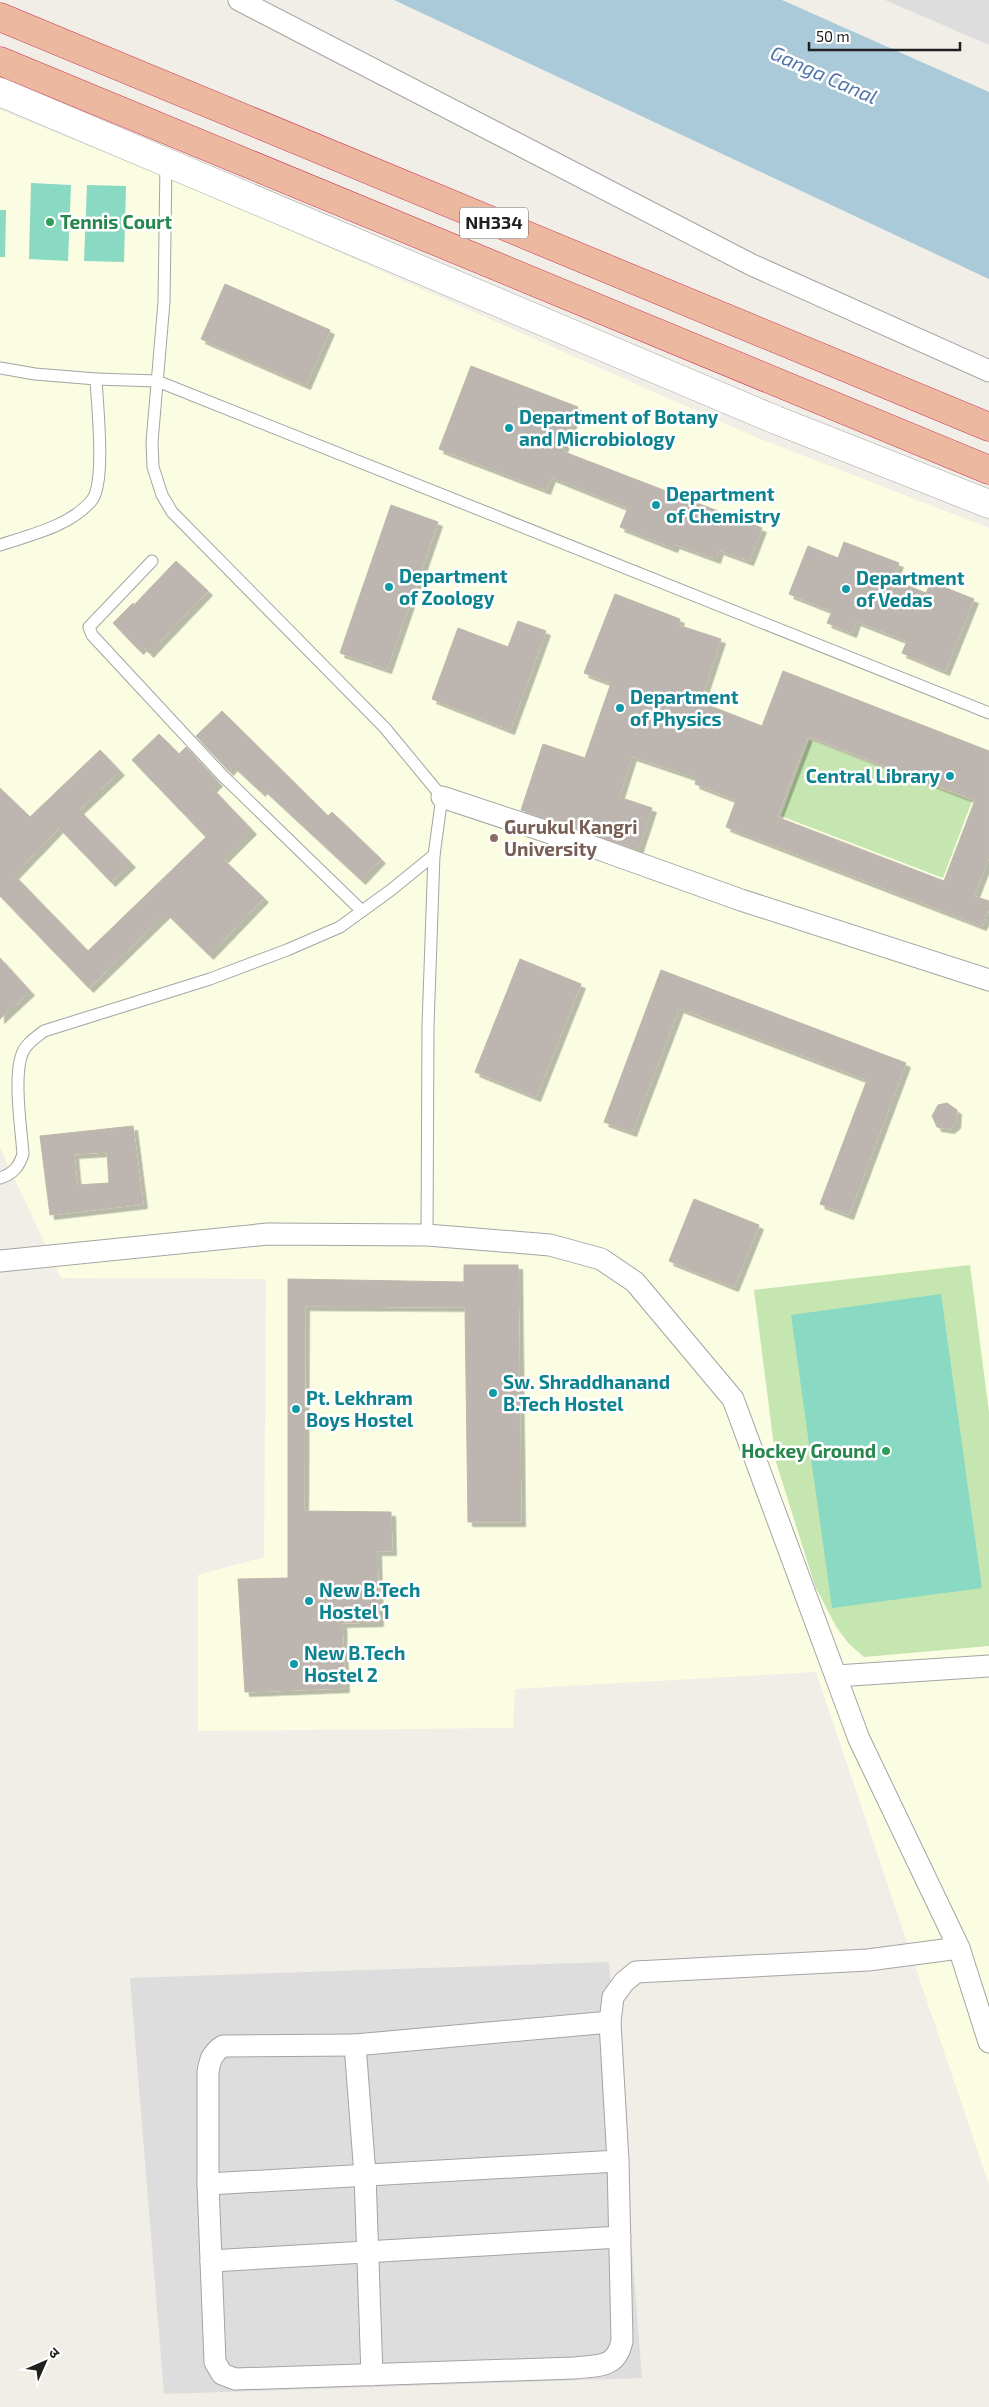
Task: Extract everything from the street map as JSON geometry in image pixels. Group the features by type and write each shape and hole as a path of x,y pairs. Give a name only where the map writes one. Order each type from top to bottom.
{"highway":[{"name":"NH334","path":"0,17 989,427"},
{"name":"NH334","path":"0,61 989,470"}],"street":[{"path":"239,0 752,265 989,371"},
{"path":"0,92 776,420 989,504"},
{"path":"442,797 596,848 741,900 989,980"},
{"path":"0,1262 268,1234 427,1235 550,1245 601,1259 636,1282 733,1400 859,1739 960,1948 989,2042"},
{"path":"836,1676 989,1666"},
{"path":"610,2022 355,2045 223,2046 215,2051 210,2058 208,2072 208,2184 215,2362 222,2374 236,2379 574,2368 610,2363 619,2354 622,2341 618,2161 610,2022 613,1997 624,1982 636,1972 868,1960 960,1948"},
{"path":"355,2045 365,2175 372,2375"},
{"path":"208,2184 618,2161"},
{"path":"211,2261 620,2237"}],"lane":[{"path":"166,163 164,302 152,442 154,467 162,495 172,512 385,728 442,797 434,855 428,1026 427,1235"},
{"path":"0,368 35,374 157,381 989,713"},
{"path":"0,545 70,518 94,498 100,465 96,379"},
{"path":"152,561 89,627 92,635 222,775 362,910"},
{"path":"0,1178 16,1169 22,1154 19,1072 21,1056 32,1040 53,1028 210,979 287,950 340,927 434,855"}],"shaded area":[{"path":"885,0 989,0 989,45"},
{"name":"Gurukul Kangri University","path":"0,110 212,196 758,438 989,528 989,2185 816,1672 515,1689 513,1728 198,1731 198,1575 264,1557 266,1279 61,1278 0,1148"},
{"path":"609,1962 642,2378 164,2394 130,1978"}],"green space":[{"name":"Tennis Court","path":"31,183 71,185 68,261 29,259"},
{"name":"Tennis Court","path":"87,185 126,186 124,262 84,261"},
{"path":"0,210 6,210 5,257 0,257"},
{"path":"809,740 972,801 943,878 781,816"},
{"name":"Hockey Ground","path":"970,1265 989,1413 989,1646 864,1657 849,1644 837,1628 815,1586 776,1462 754,1290"},
{"name":"Hockey Ground","path":"941,1294 982,1588 832,1608 791,1315"}],"water":[{"name":"Ganga Canal","path":"394,0 782,0 989,92 989,279"}],"building":[{"path":"225,284 330,330 306,385 201,339"},
{"path":"471,366 578,407 562,451 762,528 749,561 719,550 716,559 675,544 673,548 620,527 628,508 551,477 546,490 439,449"},
{"name":"Department of Zoology","path":"391,505 438,522 387,669 340,653"},
{"path":"844,542 899,563 892,579 926,593 931,582 974,599 945,671 902,653 907,641 856,621 852,633 827,623 832,611 789,594 808,546 838,558"},
{"path":"176,561 208,591 149,653 143,646 139,650 113,623 133,603 134,605"},
{"path":"615,594 680,619 678,625 721,639 700,702 762,726 783,671 989,751 989,857 974,896 989,901 989,909 982,926 726,827 736,800 695,784 697,778 632,756 619,797 652,808 638,850 521,810 543,744 585,758 611,683 584,673","holes":["808,736 975,800 944,881 777,817"]},
{"path":"518,621 546,631 510,730 432,699 458,628 508,647"},
{"path":"222,711 328,816 332,812 381,859 361,880 263,789 261,792 233,766 229,771 196,736"},
{"path":"159,734 179,754 186,747 218,782 212,788 252,830 223,859 264,898 209,955 166,913 89,988 0,896 0,788 30,817 100,750 120,771 79,810 131,863 111,882 59,828 14,875 88,951 206,837 132,760"},
{"path":"0,958 30,991 0,1019"},
{"path":"520,959 581,984 536,1097 475,1072"},
{"path":"661,970 906,1063 849,1215 820,1204 867,1080 679,1008 632,1132 604,1122"},
{"path":"947,1103 957,1110 956,1124 950,1129 937,1127 932,1116 938,1105"},
{"path":"133,1126 143,1204 50,1215 40,1136","holes":["107,1152 109,1183 77,1185 74,1154"]},
{"path":"694,1199 759,1225 734,1287 669,1261"},
{"path":"464,1265 518,1265 521,1522 468,1522 465,1307 305,1306 304,1511 391,1512 392,1551 377,1551 379,1622 342,1623 345,1688 245,1692 238,1579 288,1578 288,1279 464,1282"}],"place":[{"name":"Tennis Court","path":"50,222"},
{"name":"Department of Botany and Microbiology","path":"509,428"},
{"name":"Department of Chemistry","path":"656,505"},
{"name":"Department of Zoology","path":"389,587"},
{"name":"Department of Vedas","path":"846,589"},
{"name":"Department of Physics","path":"620,708"},
{"name":"Central Library","path":"950,776"},
{"name":"Gurukul Kangri University","path":"494,838"},
{"name":"Sw. Shraddhanand B.Tech Hostel","path":"493,1393"},
{"name":"Pt. Lekhram Boys Hostel","path":"296,1409"},
{"name":"Hockey Ground","path":"886,1451"},
{"name":"New B.Tech Hostel 1","path":"309,1601"},
{"name":"New B.Tech Hostel 2","path":"294,1664"}]}
